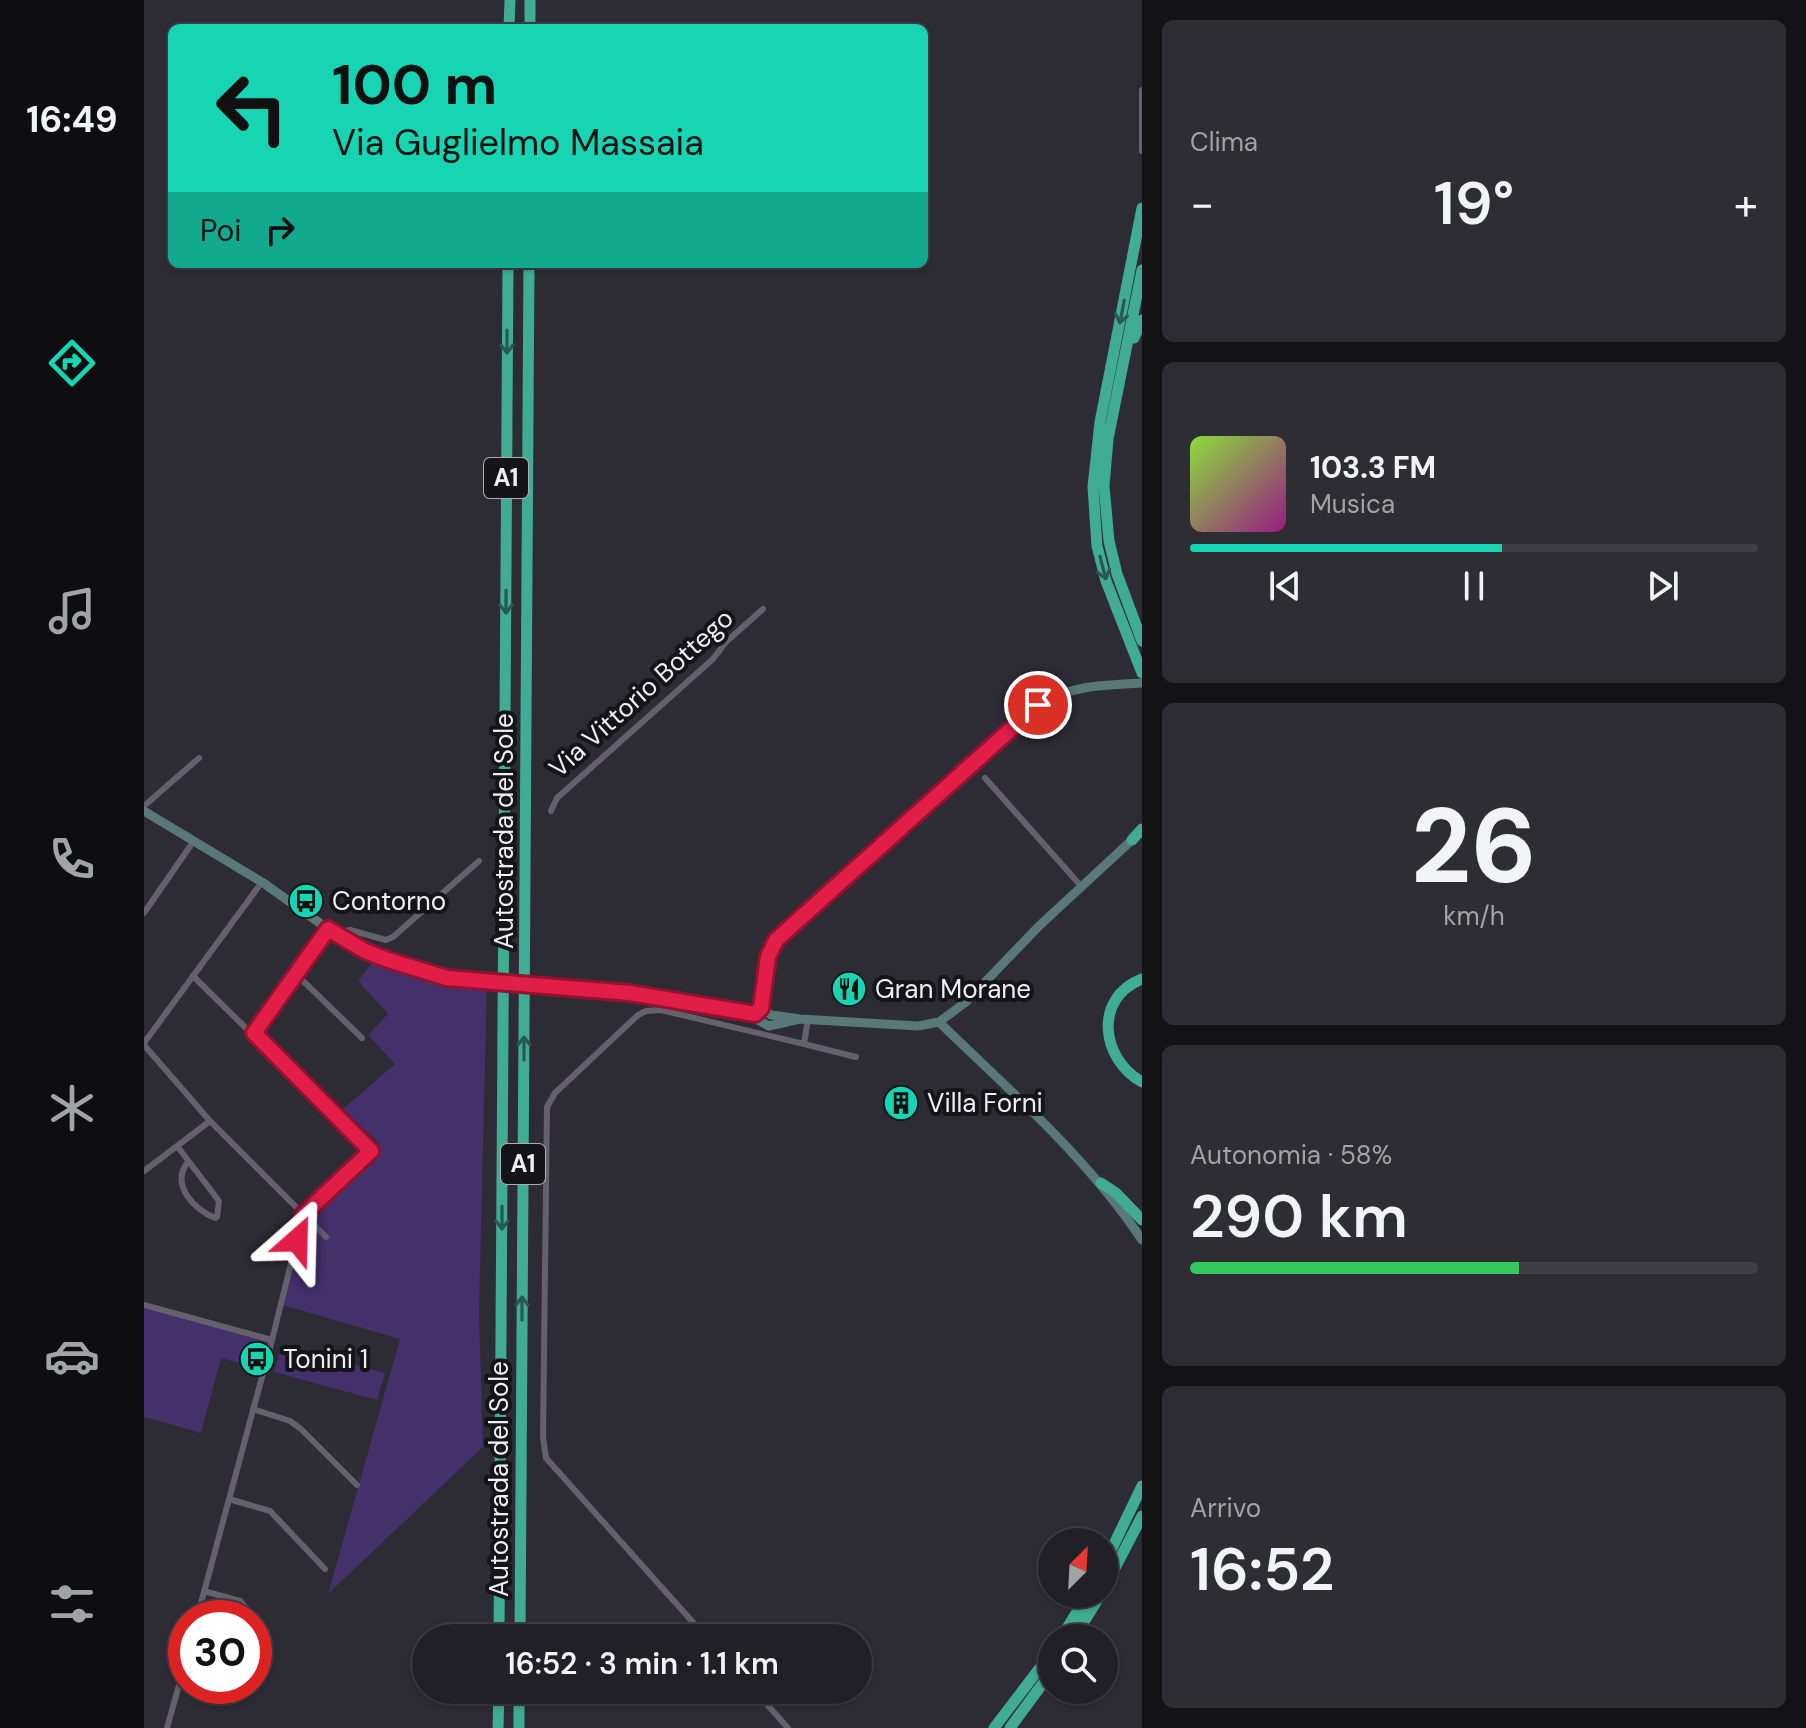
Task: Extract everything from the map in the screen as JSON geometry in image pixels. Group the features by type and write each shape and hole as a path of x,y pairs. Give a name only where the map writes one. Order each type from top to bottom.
{"highway":[{"path":"509,24 510,0"},
{"path":"530,0 530,24"},
{"path":"1141,670 1103,569 1097,546 1093,487 1100,422 1142,208"},
{"name":"Autostrada del Sole","path":"499,1624 508,268"},
{"name":"Autostrada del Sole","path":"520,1624 529,268"},
{"path":"1142,270 1108,439 1104,486 1109,541 1128,608 1142,641"},
{"path":"1117,392 1136,329 1142,320"},
{"path":"1128,608 1142,634"},
{"path":"1142,979 1132,983 1112,1008 1108,1034 1121,1066 1142,1082"},
{"path":"1101,1183 1116,1193 1142,1220"},
{"path":"1118,1536 1142,1486"},
{"path":"1118,1563 1142,1516"},
{"path":"994,1728 1038,1670"},
{"path":"1010,1728 1038,1690"},
{"path":"498,1728 499,1704"},
{"path":"519,1704 519,1728"}],"street":[{"path":"1142,90 1142,151"},
{"name":"Via Vittorio Bottego","path":"551,811 557,798 713,659 726,642 763,609"},
{"path":"759,1010 768,957 776,940 1038,705 1055,695 1088,686 1142,683"},
{"path":"199,758 144,808 193,842 262,882 326,933 342,937 365,951 447,978 630,993 745,1013 769,1026 804,1019"},
{"path":"985,778 1081,886"},
{"path":"745,1013 759,1010 771,1015 804,1019 918,1026 939,1022 966,1002 1081,886 1139,835"},
{"path":"144,913 193,842"},
{"path":"342,937 345,931 350,930 386,940 393,937 479,861"},
{"path":"262,882 144,1044 210,1121 326,1237"},
{"path":"254,1033 326,933"},
{"path":"296,974 362,1038"},
{"path":"194,977 371,1151 303,1215 202,1600"},
{"path":"694,1624 546,1458 543,1421 547,1107 555,1093 646,1011 661,1010 856,1057"},
{"path":"804,1019 804,1044"},
{"path":"939,1022 1101,1183 1142,1240"},
{"path":"144,1171 210,1121"},
{"path":"177,1146 219,1201 217,1217 196,1208 183,1187 180,1178 188,1162"},
{"path":"144,1305 272,1340"},
{"path":"253,1409 290,1421 301,1429 357,1485"},
{"path":"229,1499 270,1511 325,1569"},
{"path":"204,1591 236,1600"},
{"path":"168,1728 174,1704"},
{"path":"767,1704 788,1728"}],"shaded area":[{"path":"375,959 430,975 487,983 479,1312 483,1447 328,1594 400,1339 279,1304 303,1215 380,1144 343,1109 395,1064 368,1035 388,1014 358,981"},
{"path":"144,1307 267,1341 260,1368 221,1358 201,1433 144,1417"},
{"path":"282,1345 385,1373 377,1400 274,1372"}],"place":[{"name":"Contorno","path":"306,901"},
{"name":"Gran Morane","path":"849,989"},
{"name":"Villa Forni","path":"901,1103"},
{"name":"Tonini 1","path":"257,1359"}],"route":[{"path":"297,1240 303,1215 371,1151 254,1033 328,929 365,951 447,978 630,993 755,1014 761,1008 768,957 776,940 1038,705"}]}
